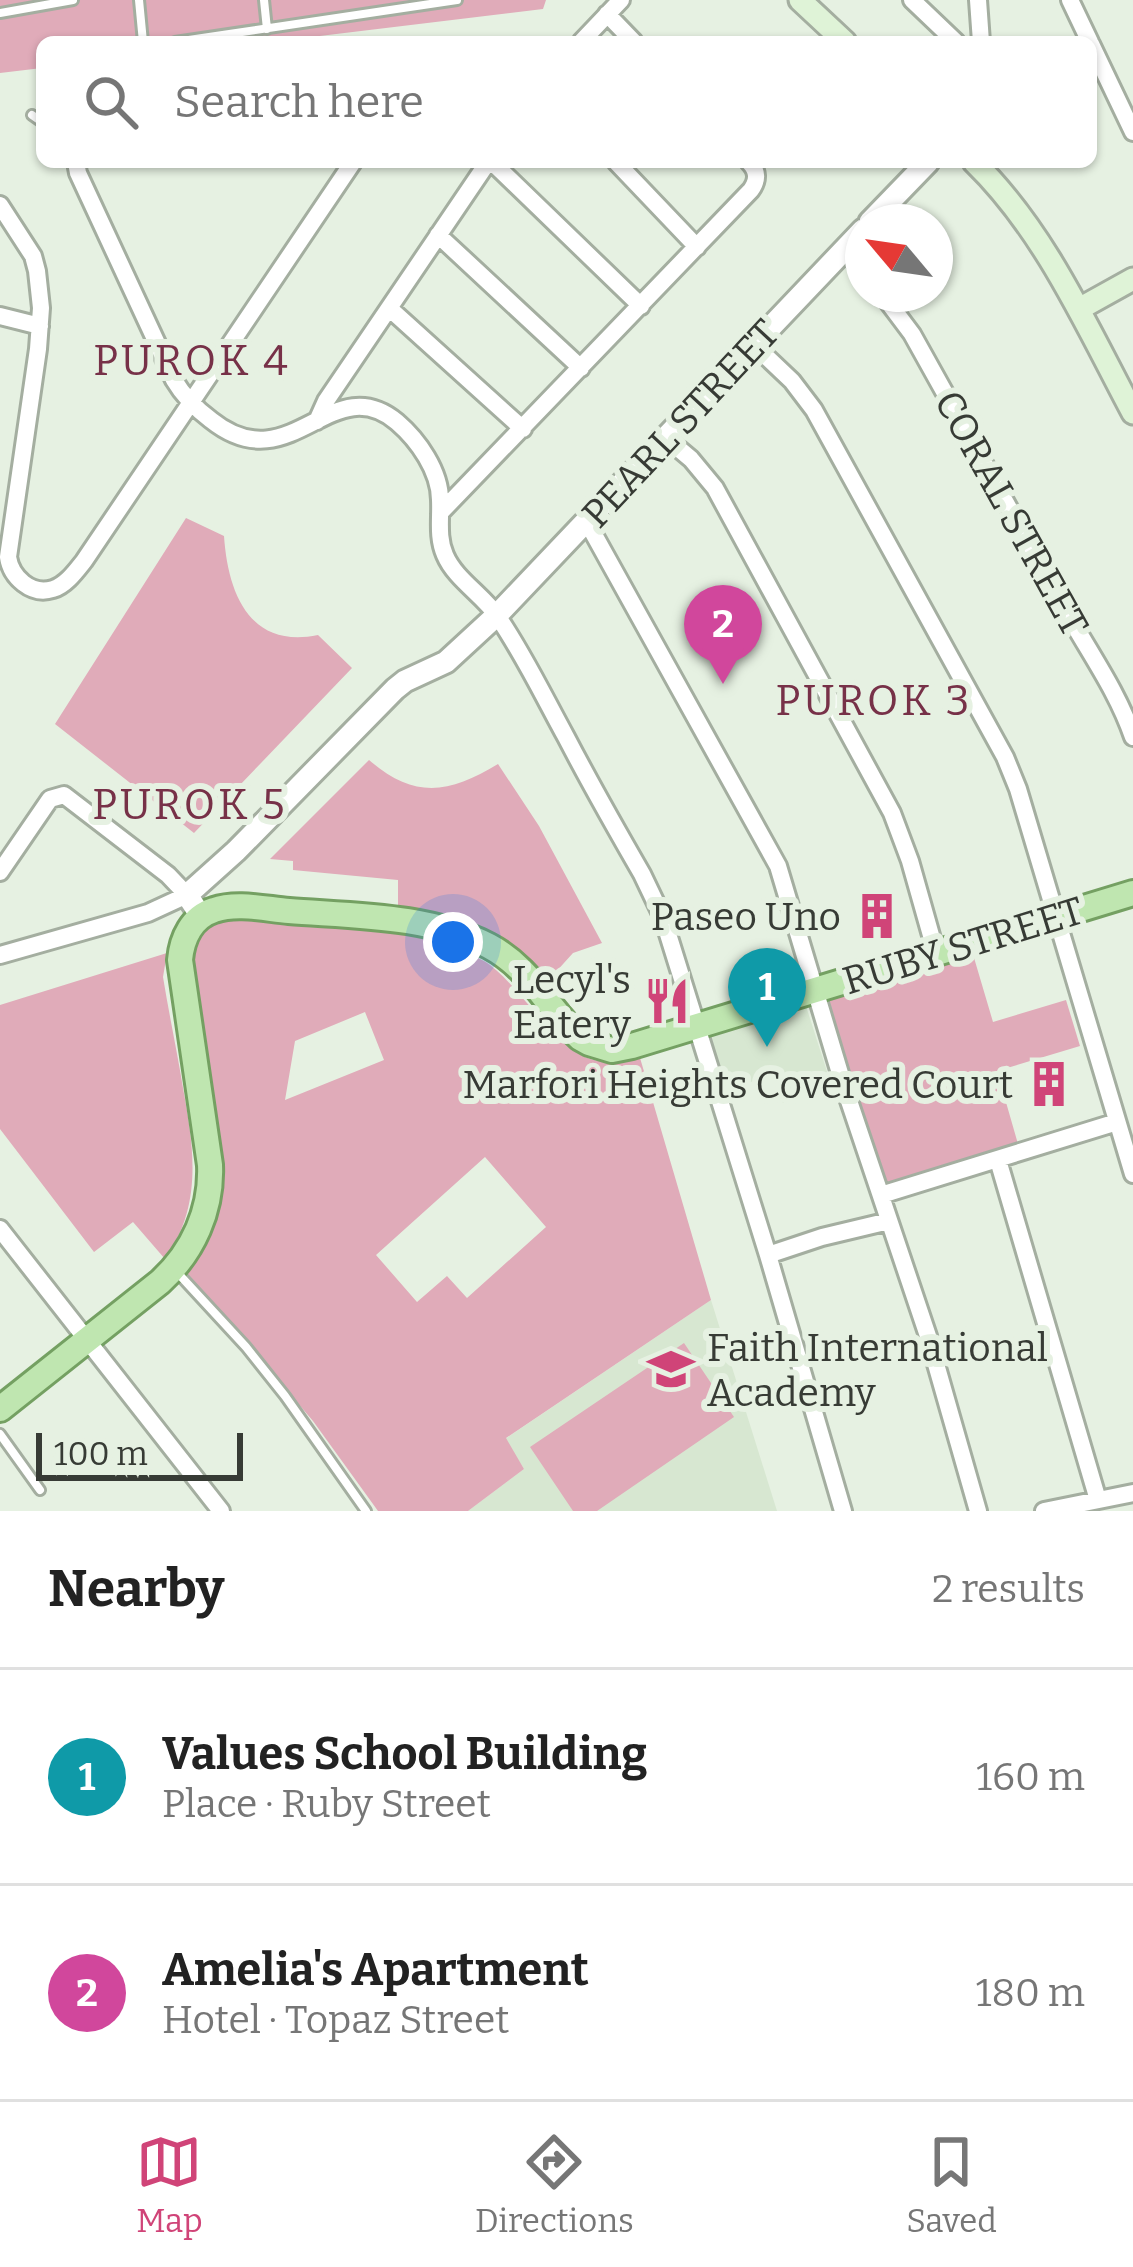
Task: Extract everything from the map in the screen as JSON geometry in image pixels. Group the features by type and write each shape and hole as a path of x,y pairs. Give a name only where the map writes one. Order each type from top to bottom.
{"main road":[{"path":"800,0 838,36"},
{"path":"980,168 1014,208 1078,309 1133,413"},
{"path":"1078,309 1133,279"},
{"name":"RUBY STREET","path":"194,905 385,920 451,931 509,958 538,986 572,1031 589,1043 622,1049 1133,893"},
{"path":"0,1409 174,1269 192,1243 210,1186 209,1147 180,960 194,905"}],"street":[{"path":"587,36 621,0"},
{"path":"912,0 950,36"},
{"path":"978,0 981,36"},
{"path":"1070,0 1087,36"},
{"path":"608,14 628,36"},
{"path":"1097,57 1133,132"},
{"path":"77,168 174,380 192,405 229,433 249,439 275,438 334,411 359,405 372,408 404,428 433,468 439,481 445,556 497,615 655,901 671,939 843,1511"},
{"path":"0,205 38,271 40,326 9,568 33,588 52,590 73,574 192,405 349,168"},
{"path":"317,421 388,308 486,168"},
{"path":"496,168 641,306"},
{"path":"622,168 697,248"},
{"path":"887,204 922,168"},
{"path":"440,513 751,190 753,170"},
{"path":"439,235 581,368"},
{"name":"PEARL STREET","path":"194,905 236,851 395,689 437,669 497,615 844,249"},
{"path":"388,308 523,429"},
{"name":"CORAL STREET","path":"896,312 1103,671 1133,737"},
{"path":"0,316 40,326"},
{"path":"753,344 814,410 1006,757 1133,1174"},
{"path":"666,438 715,488 878,786 902,838 936,953"},
{"path":"586,522 778,866 979,1511"},
{"path":"0,872 58,794 69,797 168,875 194,905"},
{"path":"0,955 148,913 194,905"},
{"path":"880,1195 1117,1122"},
{"path":"998,1160 1098,1500"},
{"path":"768,1255 889,1221"},
{"path":"0,1229 221,1511"},
{"path":"1044,1511 1133,1493"}],"lane":[{"path":"0,13 73,0"},
{"path":"139,0 142,36"},
{"path":"264,0 267,29"},
{"path":"217,36 395,4 457,0"},
{"path":"32,116 36,118"},
{"path":"174,1269 285,1396 366,1511"},
{"path":"0,1434 40,1490"}],"shaded area":[{"path":"0,0 546,0 543,9 320,36 36,36 36,69 0,73"},
{"path":"186,518 224,536 238,597 259,625 275,634 318,635 352,668 194,833 55,724"},
{"path":"369,760 402,782 433,788 464,781 498,764 539,826 602,943 573,953 545,984 509,949 474,925 398,905 398,880 293,870 293,861 270,859"},
{"path":"227,920 365,928 459,950 498,972 571,1049 607,1061 638,1051 711,1300 506,1438 524,1469 468,1511 378,1511 313,1421 185,1271 202,1245 190,965 204,930","holes":["365,1012 384,1060 285,1100 295,1041","485,1157 546,1227 467,1298 447,1276 417,1302 376,1255"]},
{"path":"972,951 993,1022 1066,1000 1080,1046 997,1071 1018,1144 885,1185 824,993"},
{"path":"167,953 163,977 192,1154 185,1218 165,1259 133,1222 94,1252 0,1129 0,1005"},
{"path":"806,1006 832,1087 783,1103 773,1075 726,1090 709,1036"},
{"name":"Faith International Academy","path":"711,1300 777,1511 468,1511 524,1469 505,1439"},
{"path":"684,1343 734,1417 597,1511 573,1511 530,1447"}],"place":[{"name":"Amelia's Apartment","path":"723,684"},
{"name":"Paseo Uno","path":"877,916"},
{"name":"Lecyl's Eatery","path":"667,1001"},
{"name":"Values School Building","path":"767,1047"},
{"name":"Marfori Heights Covered Court","path":"1049,1084"},
{"name":"Faith International Academy","path":"671,1369"}],"district":[{"name":"PUROK 4","path":"192,360"},
{"name":"PUROK 3","path":"874,700"},
{"name":"PUROK 5","path":"190,804"}]}
